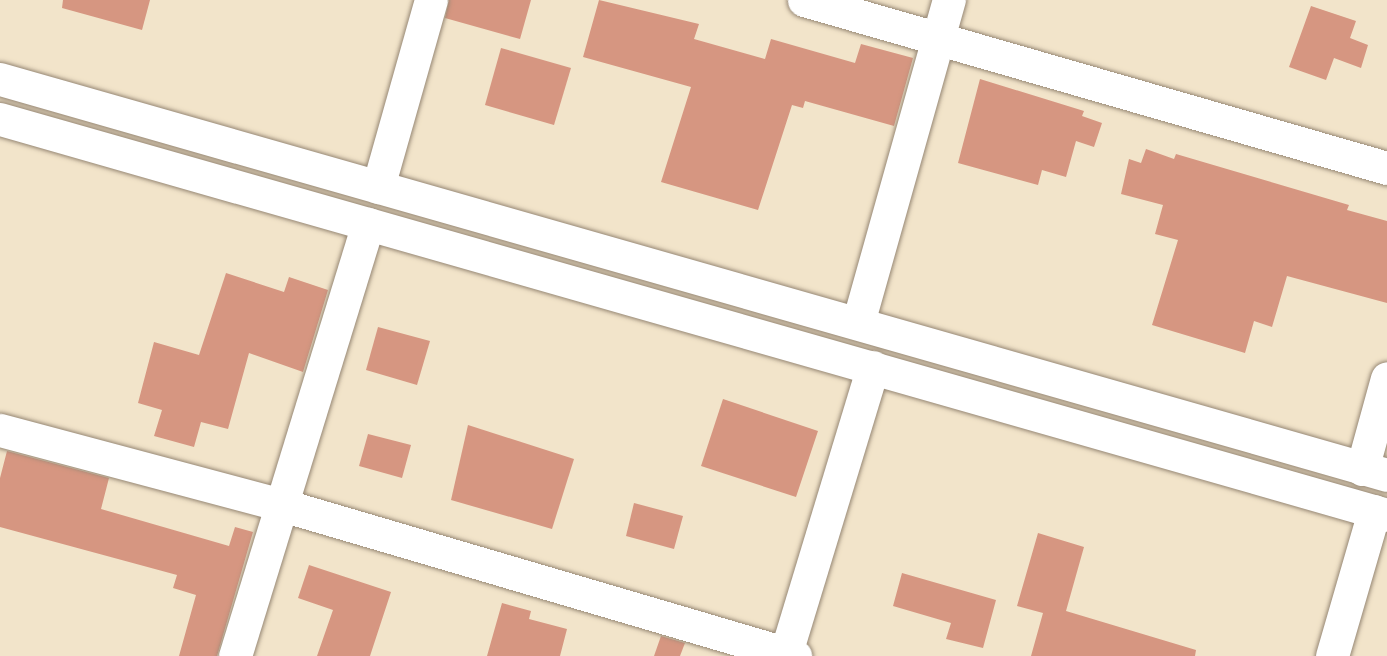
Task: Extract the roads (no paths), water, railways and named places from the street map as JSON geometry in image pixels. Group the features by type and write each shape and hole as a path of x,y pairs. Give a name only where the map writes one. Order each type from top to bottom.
{"street":[{"path":"378,187 431,0"},
{"path":"804,0 939,37 1387,168"},
{"path":"858,323 949,0"},
{"path":"0,79 1375,472 1387,378"},
{"path":"0,119 1380,513 1332,656"},
{"path":"234,656 368,224"},
{"path":"0,430 282,505 788,655 873,367"}]}
